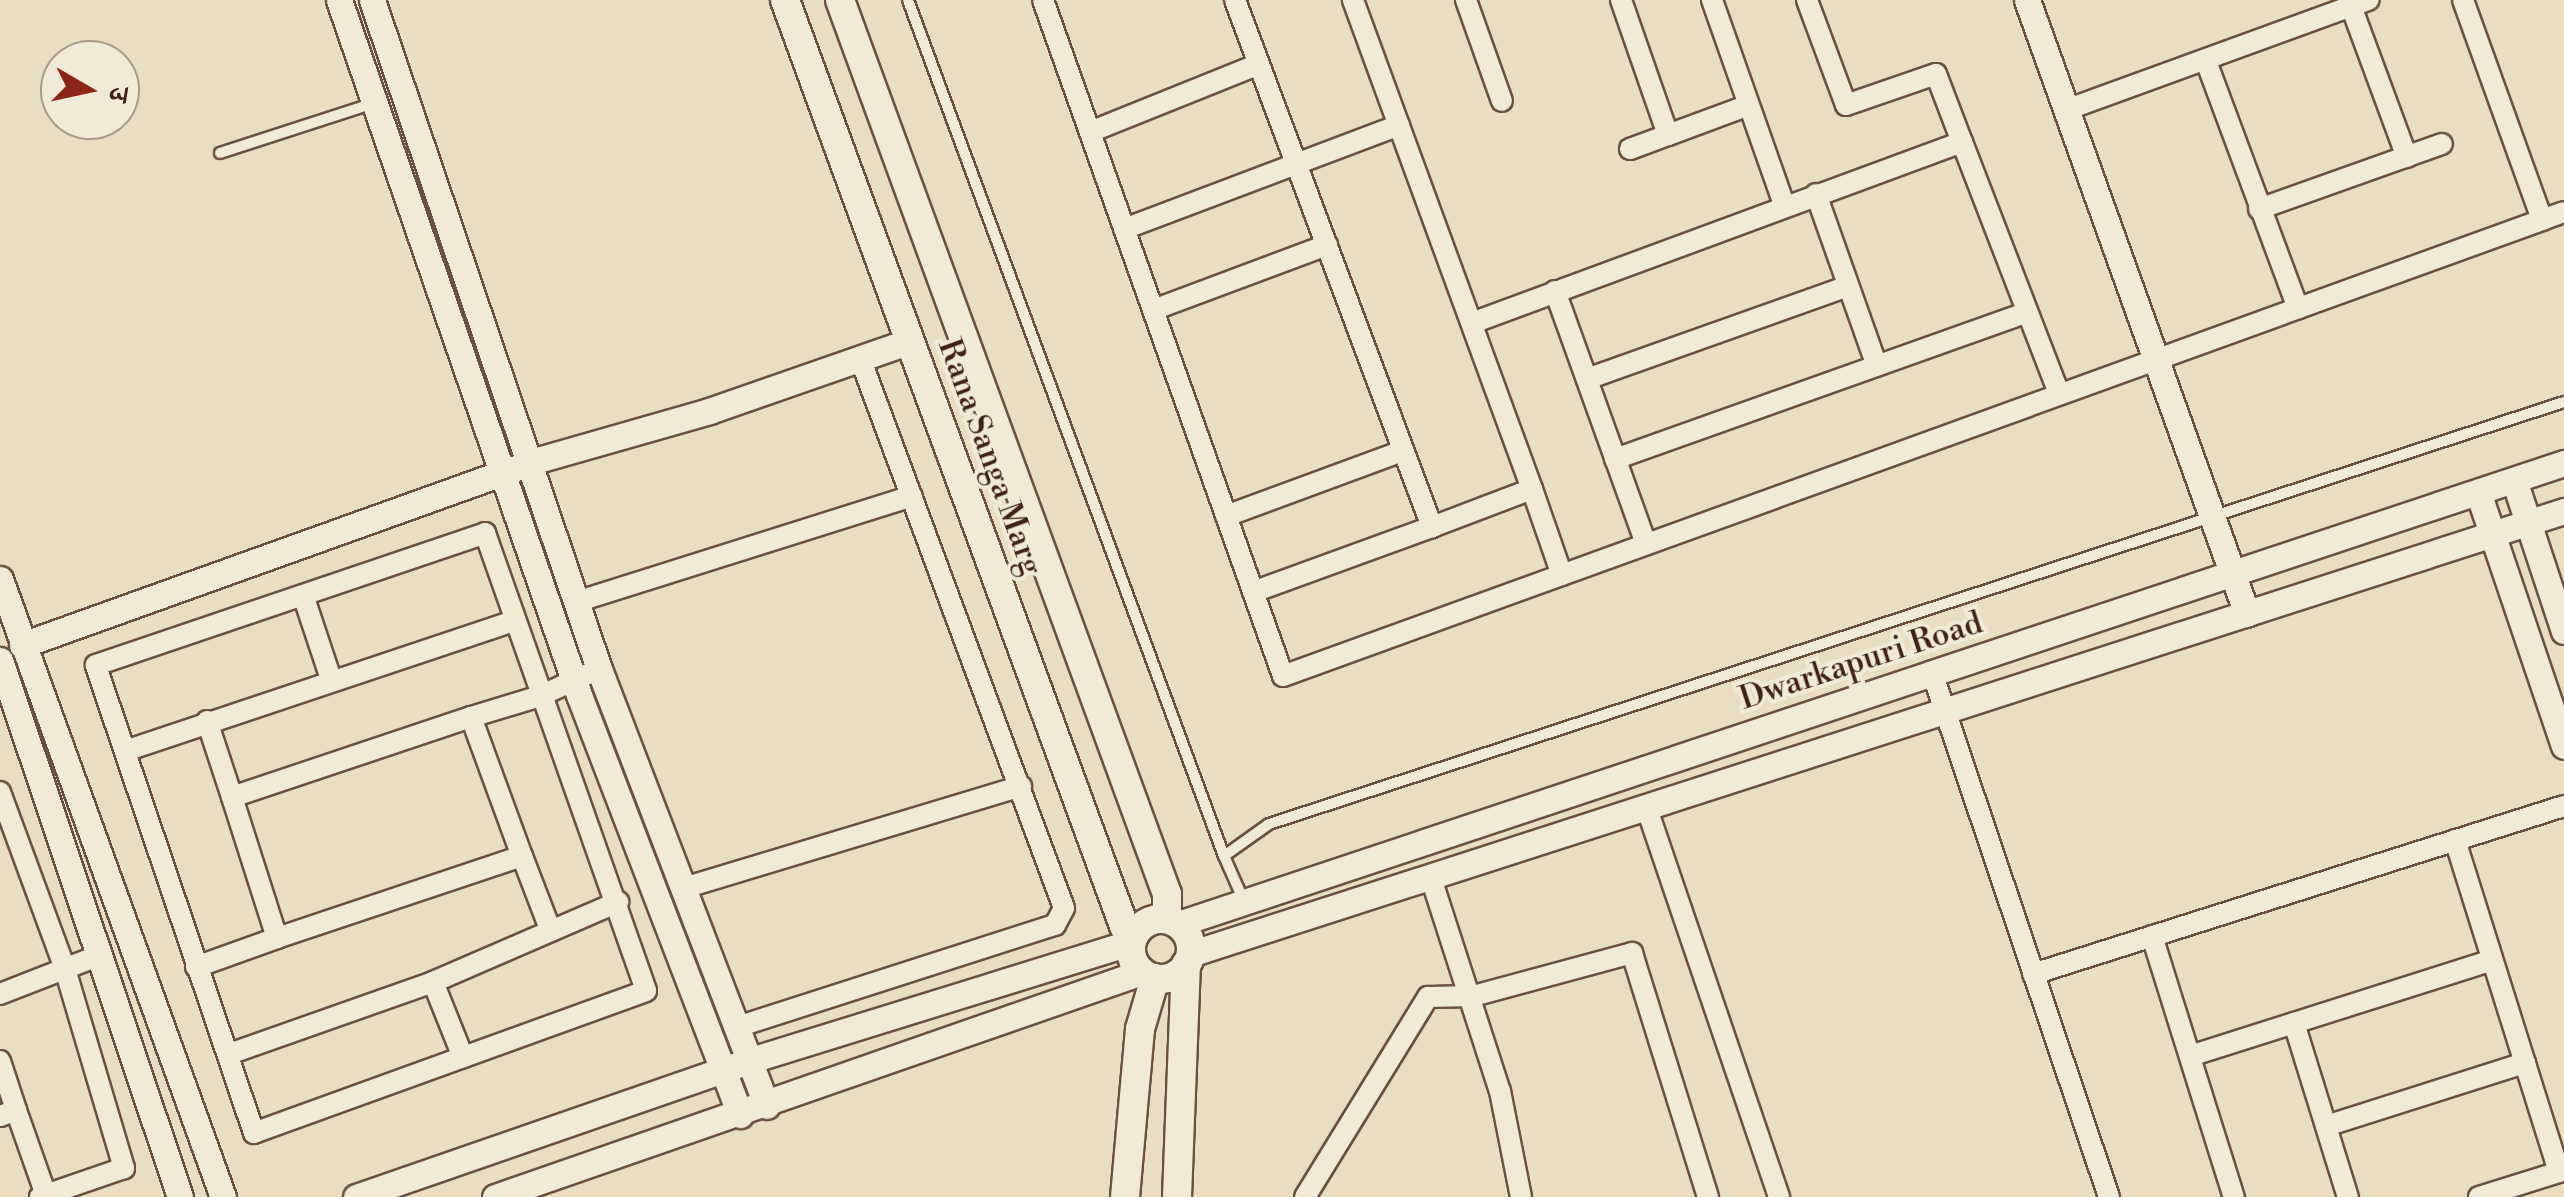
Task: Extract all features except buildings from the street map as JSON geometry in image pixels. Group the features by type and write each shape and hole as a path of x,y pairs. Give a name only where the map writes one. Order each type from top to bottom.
{"main road":[{"name":"Rana Sanga Marg","path":"786,0 1124,926 1133,938"},
{"name":"Rana Sanga Marg","path":"840,0 1167,894 1172,922"},
{"path":"1125,1197 1148,975 1133,938 1148,921 1172,922 1188,959 1177,1197"},
{"path":"1148,975 1172,976 1188,959"}],"street":[{"path":"339,0 575,679 740,1115"},
{"path":"372,0 599,669 688,887 767,1106"},
{"path":"1043,0 1283,676 2564,212"},
{"path":"1235,0 1432,527"},
{"path":"1353,0 1562,574"},
{"path":"1467,0 1502,100"},
{"path":"1621,0 1668,135"},
{"path":"1712,0 1784,205"},
{"path":"1807,0 1846,105 1936,74 2059,394"},
{"path":"2027,0 2247,614"},
{"path":"2463,0 2542,220"},
{"path":"2066,110 2360,3 2406,157"},
{"path":"2206,61 2298,308"},
{"path":"1090,132 1259,64"},
{"path":"1630,149 1749,105"},
{"path":"1124,228 1399,125"},
{"path":"1472,323 1962,142"},
{"path":"2258,209 2442,144"},
{"path":"1816,194 1876,366"},
{"path":"1153,310 1326,246"},
{"path":"1587,379 1848,286"},
{"path":"1556,292 1646,544"},
{"path":"1616,459 2028,312"},
{"path":"22,645 530,464 910,341"},
{"path":"740,1026 1054,925 1063,898 860,358"},
{"path":"1226,516 1403,450"},
{"name":"Dwarkapuri Road","path":"1172,922 1244,903 2564,462"},
{"path":"2514,480 2564,631"},
{"path":"1253,592 1532,489"},
{"path":"2478,492 2564,746"},
{"path":"576,602 912,496"},
{"path":"1188,959 2564,511"},
{"path":"485,533 513,621 618,902 646,992 254,1133 196,967 128,750 96,665 304,598 485,533"},
{"path":"0,579 222,1197"},
{"path":"304,598 331,679"},
{"path":"128,750 513,621"},
{"path":"0,660 180,1197"},
{"path":"232,796 540,696 599,669"},
{"path":"1932,672 2109,1197"},
{"path":"471,717 550,929"},
{"path":"207,721 276,938"},
{"path":"688,887 1021,786"},
{"path":"0,792 65,969 124,1168 43,1196 8,1113 0,1061"},
{"path":"2033,974 2564,806"},
{"path":"1647,809 1778,1197"},
{"path":"2455,840 2558,1172 2479,1197"},
{"path":"196,967 522,856"},
{"path":"1432,878 1472,996 1522,1197"},
{"path":"229,1054 433,982 618,902"},
{"path":"2152,936 2234,1197"},
{"path":"356,1197 723,1069 1133,938"},
{"path":"1305,1197 1428,997 1472,996 1632,953 1708,1197"},
{"path":"0,994 100,955"},
{"path":"2190,1056 2492,960"},
{"path":"495,1197 1148,975"},
{"path":"433,982 464,1057"},
{"path":"2294,1023 2348,1197"},
{"path":"2326,1126 2524,1064"}],"lane":[{"path":"908,0 1244,903"},
{"path":"220,153 375,102"},
{"path":"1224,856 1269,824 2212,520 2564,402"}]}
